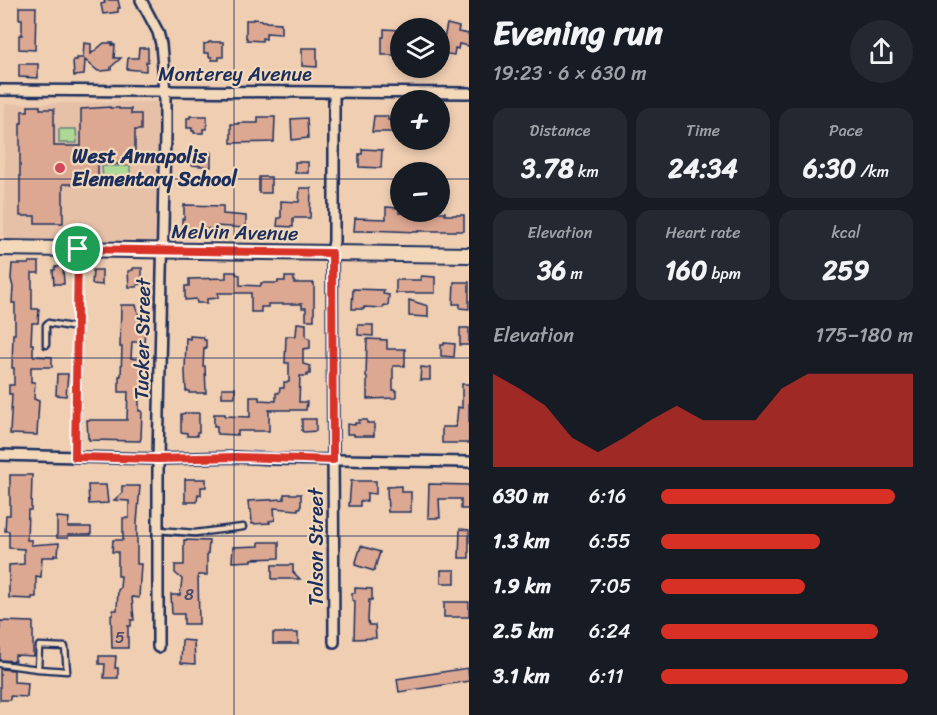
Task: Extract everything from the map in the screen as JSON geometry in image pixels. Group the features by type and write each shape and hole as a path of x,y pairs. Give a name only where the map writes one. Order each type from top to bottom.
{"street":[{"name":"Tucker Street","path":"141,0 158,32 165,92 158,459 158,647"},
{"name":"Monterey Avenue","path":"0,90 469,93"},
{"name":"Tolson Street","path":"334,92 334,241 332,253 334,642"},
{"name":"Melvin Avenue","path":"0,248 469,255"},
{"path":"0,455 469,462"}],"lane":[{"path":"75,457 78,249"},
{"path":"46,345 46,325 48,323 77,328"},
{"path":"158,530 195,533 243,527"},
{"path":"0,664 38,669 67,671 65,647 39,646 38,669"}],"shaded area":[{"path":"160,102 157,242 4,243 5,104"}],"green space":[{"path":"59,129 76,129 77,143 59,143"},
{"path":"102,166 130,166 130,178 115,181 103,180"}],"building":[{"path":"104,0 118,0 120,8 118,12 103,14 101,4 105,3"},
{"path":"19,7 36,7 35,50 19,49 22,19 19,19"},
{"path":"246,20 281,23 281,34 266,33 266,39 262,38 262,41 247,40"},
{"path":"450,25 459,27 458,32 469,34 469,46 459,44 458,49 455,48 454,55 450,54"},
{"path":"384,29 390,29 390,55 382,55 382,37 384,37"},
{"path":"223,42 223,57 219,57 219,60 212,60 209,53 204,53 204,44"},
{"path":"84,43 91,44 91,54 104,43 113,43 112,45 115,45 114,58 121,58 111,67 111,70 101,71 85,60 84,75 74,76 73,60 83,58"},
{"path":"139,48 148,48 146,71 127,69 128,58 138,58"},
{"path":"302,48 317,48 317,67 302,66"},
{"path":"19,64 38,64 38,78 19,77"},
{"name":"West Annapolis Elementary School","path":"28,106 54,109 54,146 81,146 81,109 110,107 131,109 131,114 141,114 141,130 135,130 135,161 98,164 98,178 92,178 92,184 63,184 63,223 35,223 35,216 20,216 20,123 22,123 22,111 28,111"},
{"path":"207,116 207,129 203,129 203,133 194,133 192,128 187,128 187,118"},
{"path":"374,116 388,116 390,132 372,132"},
{"path":"258,117 275,117 274,142 231,143 231,124 258,123"},
{"path":"307,118 308,138 292,140 291,119"},
{"path":"362,149 382,150 381,168 359,167 359,154 362,154"},
{"path":"192,152 211,152 211,167 192,165"},
{"path":"295,162 308,162 308,173 295,173"},
{"path":"259,177 271,177 271,193 259,193"},
{"path":"300,188 311,188 310,218 293,218 293,227 277,226 278,218 281,218 281,201 299,202"},
{"path":"184,205 223,206 223,214 246,216 246,228 215,226 215,229 182,229"},
{"path":"386,207 390,207 390,222 450,222 450,215 464,215 464,231 354,231 355,218 386,219"},
{"path":"29,262 39,262 39,273 32,273 32,309 39,309 38,323 32,323 33,356 52,357 52,367 31,367 31,382 35,382 34,399 39,401 37,435 10,434 12,394 9,394 9,385 14,385 14,368 12,368 13,334 15,334 12,264 29,264"},
{"path":"63,266 64,284 54,284 53,270 55,267"},
{"path":"133,268 142,268 142,284 129,287 128,271"},
{"path":"93,270 102,270 102,285 92,284"},
{"path":"226,272 236,272 240,275 240,285 261,286 261,283 278,283 278,281 285,281 285,277 294,277 294,283 314,283 314,320 306,320 306,308 302,308 302,304 268,304 268,307 261,307 261,312 251,312 251,293 218,293 218,298 207,299 207,303 197,303 196,299 185,300 185,286 189,286 189,279 226,278"},
{"path":"421,276 435,277 435,293 396,293 396,280 421,280"},
{"path":"454,282 469,282 469,309 460,308 460,304 453,304"},
{"path":"353,289 384,290 383,294 389,295 388,306 352,309"},
{"path":"409,300 428,306 428,317 409,316"},
{"path":"121,305 136,305 139,331 145,331 144,342 132,342 131,358 143,360 142,395 139,395 139,411 142,411 141,438 140,441 89,440 87,420 127,420 128,392 119,392 122,347 120,347"},
{"path":"297,323 306,324 306,337 310,339 310,348 303,349 303,364 310,366 310,374 300,376 299,402 307,402 306,410 269,410 269,431 238,431 238,435 217,434 214,414 250,417 250,397 276,401 276,393 279,393 280,388 284,388 284,382 289,382 289,363 285,363 286,336 296,336"},
{"path":"358,325 373,325 373,336 358,335"},
{"path":"460,328 469,328 469,345 460,345"},
{"path":"190,336 203,337 206,340 203,366 205,366 206,393 186,391 186,338 190,339"},
{"path":"367,339 387,340 387,349 405,349 405,366 393,366 393,390 396,390 396,398 367,399"},
{"path":"455,344 454,357 441,356 441,345"},
{"path":"421,367 430,368 430,380 420,380"},
{"path":"57,374 68,374 66,396 56,395"},
{"path":"462,384 469,384 469,443 442,443 442,427 456,427 458,407 462,408"},
{"path":"222,388 235,388 235,397 222,397"},
{"path":"199,413 197,436 187,436 187,433 181,432 181,414"},
{"path":"302,419 316,419 316,431 302,431"},
{"path":"359,420 374,423 374,436 347,434 347,424 355,425 359,423"},
{"path":"10,475 32,475 27,540 31,540 31,545 59,543 58,555 42,557 41,577 36,576 36,597 32,599 9,598 9,565 24,564 24,549 9,548 9,531 5,531 6,515 10,515"},
{"path":"185,479 206,479 206,487 201,487 201,495 198,494 197,502 185,502"},
{"path":"351,481 376,481 376,494 367,493 367,501 360,501 360,506 349,506"},
{"path":"429,484 469,485 469,509 461,509 461,499 439,499 440,518 428,518"},
{"path":"88,485 106,485 108,503 89,504"},
{"path":"122,486 140,486 137,523 137,564 141,564 139,598 132,597 134,620 131,620 131,626 128,626 128,648 112,648 111,615 113,615 113,610 117,610 121,576 118,576 118,552 112,552 113,540 123,540 123,518 129,518 129,501 114,500 122,493"},
{"path":"401,486 401,492 411,492 411,512 388,512 387,487"},
{"path":"284,494 301,494 301,508 298,510 274,508 275,520 269,521 270,523 252,524 248,501 284,499"},
{"path":"57,517 69,518 68,527 91,527 91,535 68,535 68,538 57,538"},
{"path":"460,529 469,530 469,558 459,558"},
{"path":"184,540 209,541 207,575 198,575 199,624 184,624 184,614 172,614 171,595 180,595 182,579 175,573 175,565 184,565"},
{"path":"259,542 279,542 279,558 232,562 233,547 259,546"},
{"path":"361,546 380,552 374,571 355,565"},
{"path":"272,565 293,565 293,572 300,579 272,579"},
{"path":"441,570 455,570 455,583 441,583"},
{"path":"355,588 372,589 368,621 369,625 375,625 376,638 354,639 355,601 352,600 352,593 355,593"},
{"path":"444,602 469,602 469,617 444,617"},
{"path":"0,621 33,622 33,656 15,655 15,661 0,660"},
{"path":"273,633 298,633 298,644 273,644"},
{"path":"182,640 194,641 195,664 181,663"},
{"path":"99,656 116,656 115,668 118,668 118,678 104,678 105,664 99,664"},
{"path":"468,668 469,681 399,692 397,679"},
{"path":"0,669 14,670 14,682 28,683 27,697 10,696 10,700 0,700"}],"place":[{"name":"West Annapolis Elementary School","path":"60,168"}],"route":[{"path":"78,249 332,253 333,460 236,457 158,459 75,457 78,249"}]}
